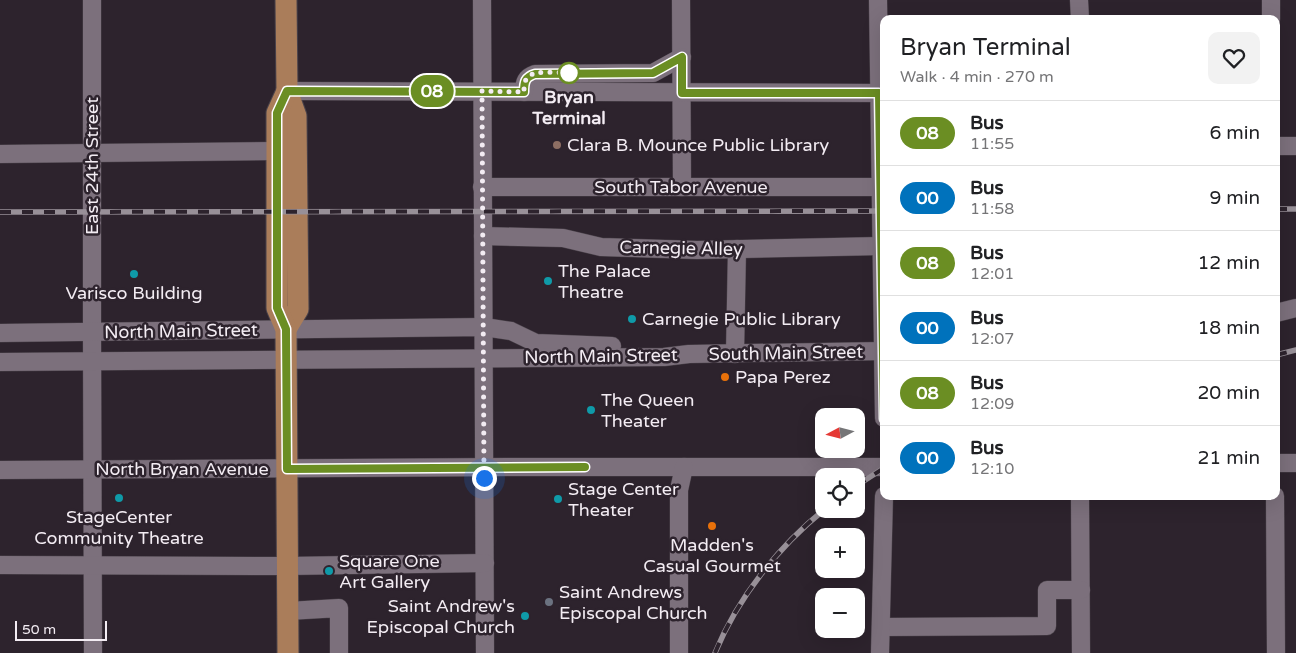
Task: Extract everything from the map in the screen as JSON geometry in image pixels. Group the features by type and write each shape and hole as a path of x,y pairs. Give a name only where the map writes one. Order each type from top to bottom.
{"main road":[{"path":"286,0 287,91 296,116 298,309 286,329"},
{"path":"287,91 277,113 276,151 277,308 286,329 288,653"}],"street":[{"name":"East 24th Street","path":"92,0 93,653"},
{"path":"482,0 485,653"},
{"path":"681,0 682,187"},
{"path":"878,0 880,118"},
{"path":"1079,0 1080,15"},
{"path":"1271,0 1271,15"},
{"path":"524,92 525,80 535,74 653,73 682,57"},
{"path":"287,91 879,93"},
{"path":"1280,146 1296,146"},
{"path":"0,154 276,151"},
{"name":"South Tabor Avenue","path":"482,187 880,187"},
{"name":"Carnegie Alley","path":"483,236 563,238 601,246 697,250 880,246"},
{"path":"735,354 737,249"},
{"path":"1280,312 1296,308"},
{"name":"North Main Street","path":"0,333 484,327 511,331 536,343 666,348 689,354"},
{"name":"South Main Street","path":"689,354 880,351"},
{"name":"North Main Street","path":"0,362 664,357 689,354"},
{"path":"1280,463 1296,463"},
{"path":"679,653 679,490 684,467"},
{"name":"North Bryan Avenue","path":"0,470 880,467"},
{"path":"880,653 884,500"},
{"path":"1080,500 1081,653"},
{"path":"1275,500 1276,653"},
{"path":"0,565 287,566 485,563"},
{"path":"881,627 1047,626 1047,590 1081,590"},
{"path":"288,611 339,608 339,653"}],"railway":[{"path":"1280,209 1296,209"},
{"path":"0,212 880,211"},
{"path":"1280,354 1296,350"},
{"path":"865,480 880,471"},
{"path":"715,653 735,612 761,574 792,539 815,518"}],"bus line":[{"name":"08","path":"585,467 287,469 286,329 277,308 276,151 277,113 287,91 524,92 525,80 535,74 653,73 682,57 682,93 879,93 880,167"}],"place":[{"name":"Bryan Terminal","path":"569,73"},
{"name":"Clara B. Mounce Public Library","path":"557,145"},
{"name":"Varisco Building","path":"134,274"},
{"name":"The Palace Theatre","path":"548,281"},
{"name":"Carnegie Public Library","path":"632,319"},
{"name":"Papa Perez","path":"725,377"},
{"name":"The Queen Theater","path":"591,410"},
{"name":"StageCenter Community Theatre","path":"119,498"},
{"name":"Stage Center Theater","path":"558,499"},
{"name":"Madden's Casual Gourmet","path":"712,526"},
{"name":"Square One Art Gallery","path":"329,571"},
{"name":"Saint Andrews Episcopal Church","path":"549,602"},
{"name":"Saint Andrew's Episcopal Church","path":"525,616"}],"route":[{"path":"484,478 482,91 524,92 525,80 529,76 535,74 574,73 569,73"}]}
